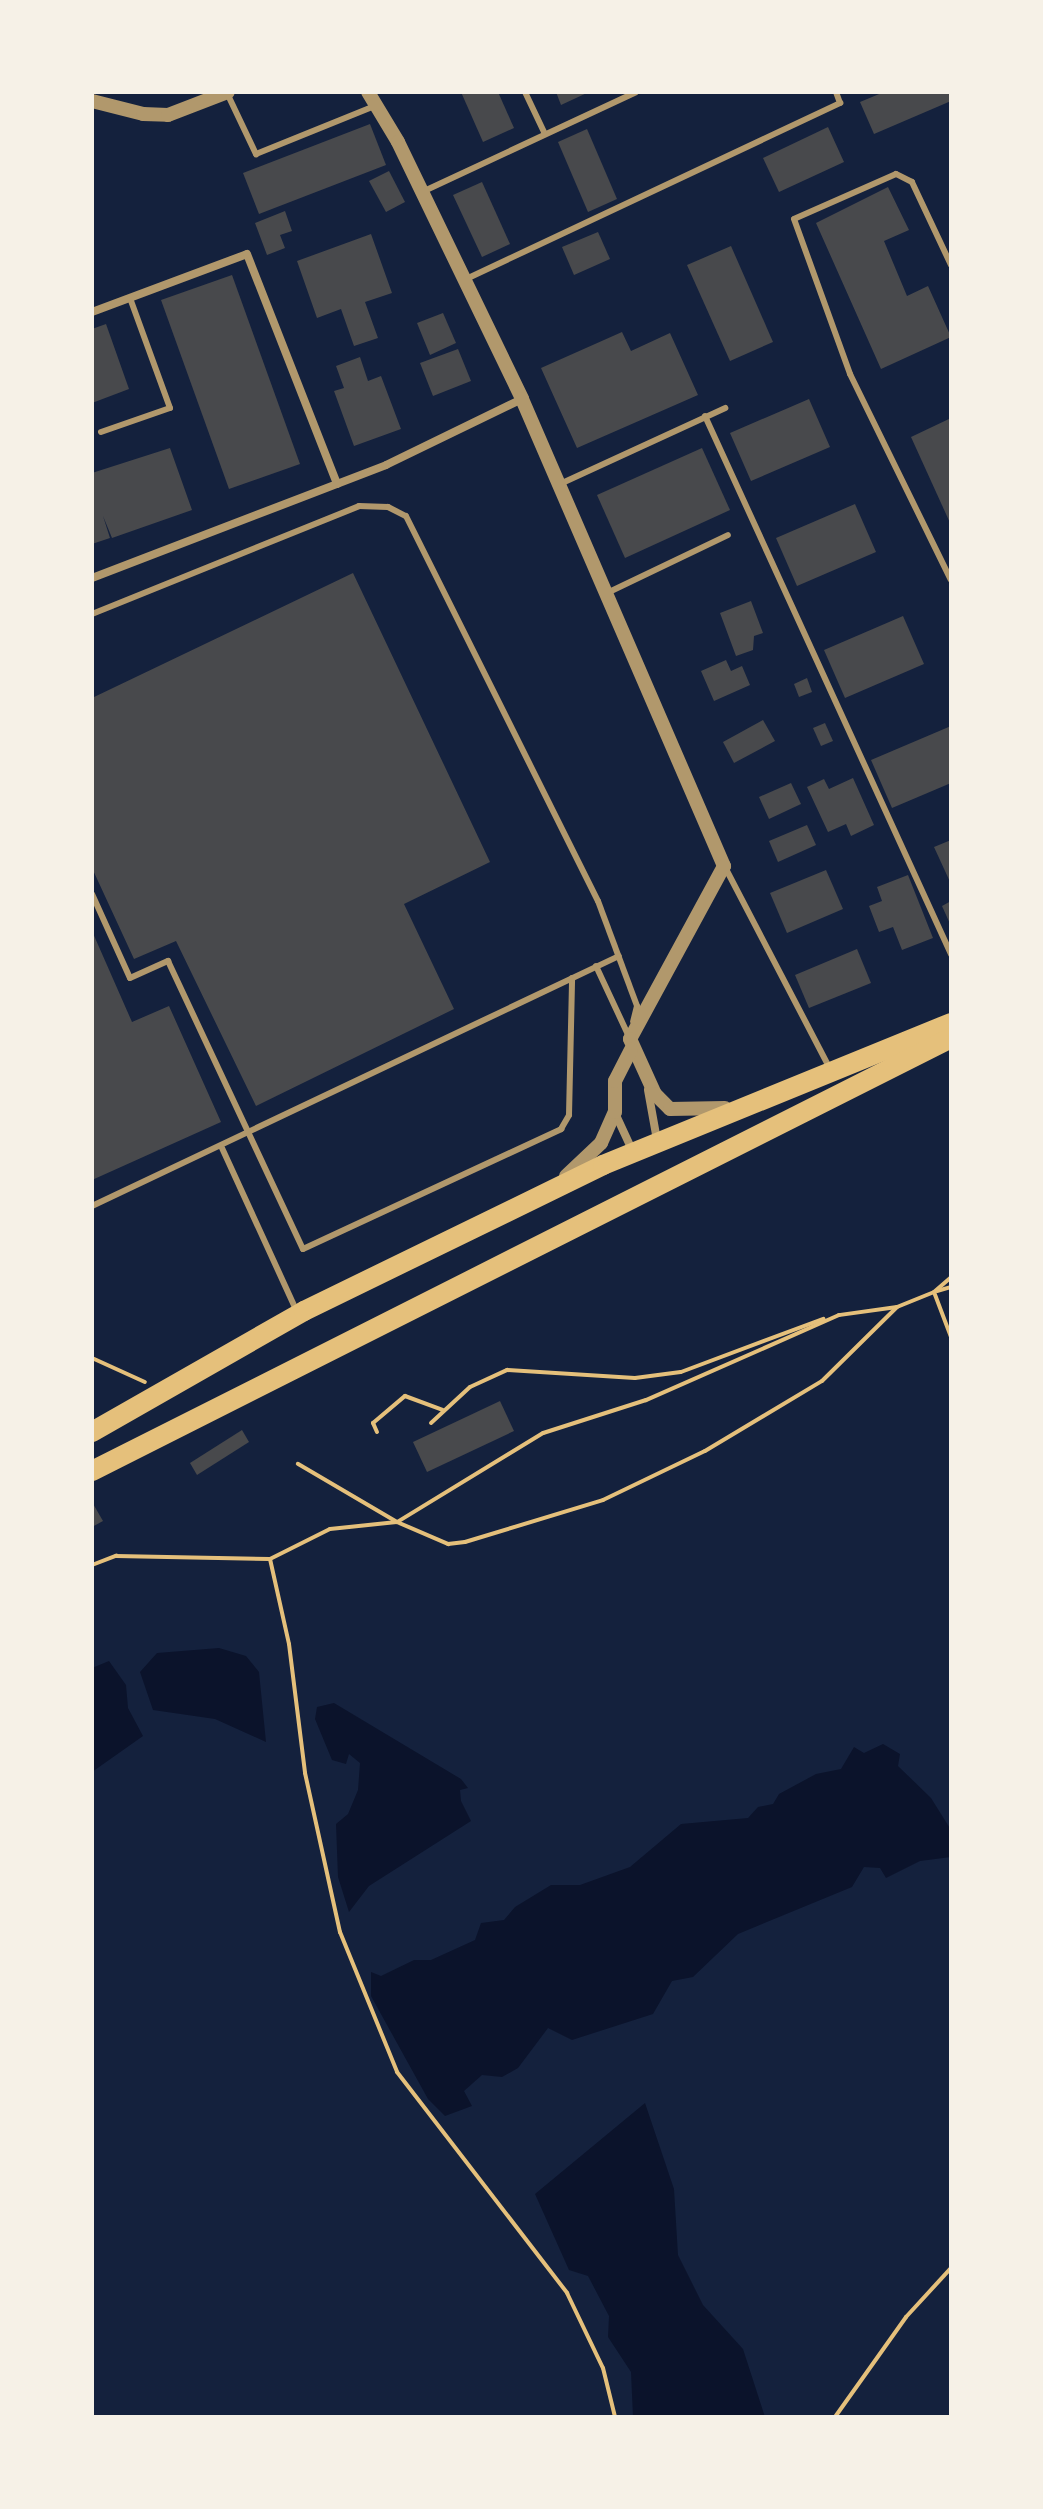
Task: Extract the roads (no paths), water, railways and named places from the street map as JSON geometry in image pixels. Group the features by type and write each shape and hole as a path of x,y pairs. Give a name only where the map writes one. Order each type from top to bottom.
{"main road":[{"path":"92,1432 298,1315 545,1193 657,1140 951,1023"},
{"path":"92,1471 951,1038"}],"street":[{"path":"92,101 143,114 168,115 228,92"},
{"path":"368,92 422,192 522,399 724,866 630,1044 615,1081 615,1112 633,1152"},
{"path":"92,312 247,254 337,484"},
{"path":"92,578 337,484 522,399"},
{"path":"630,1044 646,1077 670,1109 709,1111 756,1102"},
{"path":"646,1077 657,1140"},
{"path":"545,1193 593,1155 615,1112"}],"lane":[{"path":"228,92 256,154 375,106"},
{"path":"525,92 544,132"},
{"path":"422,192 544,132 636,92"},
{"path":"464,280 840,103 836,92"},
{"path":"951,265 912,182 896,174 794,219 850,374 951,580"},
{"path":"101,432 170,408 130,298"},
{"path":"560,484 725,408"},
{"path":"705,416 951,954"},
{"path":"92,614 359,506 388,507 406,516 556,820 619,956 637,1006 630,1044"},
{"path":"607,593 728,535"},
{"path":"724,866 831,1072"},
{"path":"92,894 130,978 168,961 303,1249 561,1129 569,1115 572,978"},
{"path":"92,1206 251,1135 619,956"},
{"path":"596,966 630,1044"},
{"path":"222,1148 298,1315"}],"water":[{"path":"219,1648 246,1656 259,1672 266,1742 215,1719 153,1710 140,1672 157,1653"},
{"path":"109,1661 126,1685 128,1708 143,1736 92,1772 92,1668"},
{"path":"334,1703 461,1779 468,1788 460,1790 461,1801 471,1821 369,1886 349,1912 338,1877 336,1824 348,1814 358,1790 360,1763 349,1754 346,1764 332,1760 315,1719 317,1707"},
{"path":"883,1744 900,1754 898,1766 931,1798 951,1830 951,1857 920,1861 886,1878 880,1868 864,1867 852,1887 738,1934 693,1977 672,1981 653,2014 572,2040 548,2028 518,2068 502,2077 482,2075 464,2091 472,2106 445,2116 428,2099 371,1996 371,1972 381,1976 414,1960 431,1960 475,1940 481,1923 504,1920 515,1907 551,1885 580,1885 630,1867 681,1824 748,1818 758,1807 773,1804 779,1794 816,1774 841,1769 854,1747 864,1753"},
{"path":"645,2103 674,2189 678,2255 703,2305 743,2349 765,2417 633,2417 631,2372 608,2337 609,2316 588,2276 569,2270 535,2194"}]}
